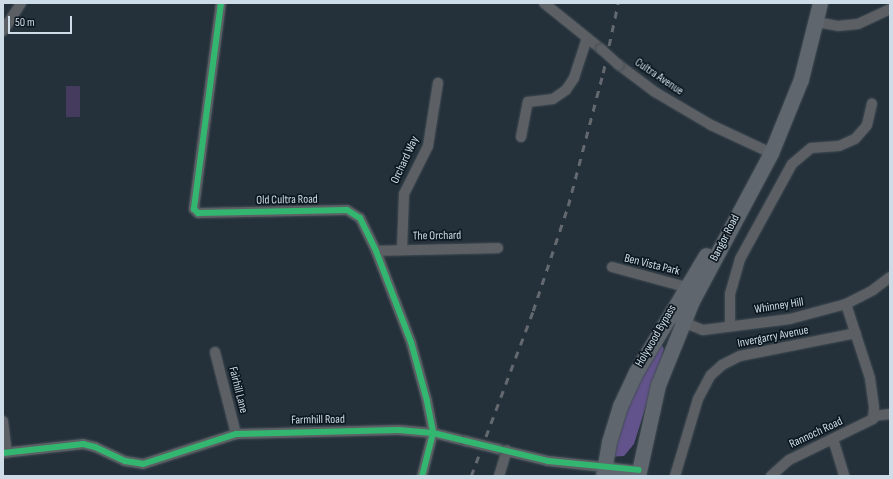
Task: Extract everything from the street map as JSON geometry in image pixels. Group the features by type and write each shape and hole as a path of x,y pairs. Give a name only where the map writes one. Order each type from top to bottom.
{"highway":[{"name":"Bangor Road","path":"635,474 677,317 771,153 801,79 820,3"},
{"name":"Holywood Bypass","path":"605,473 609,442 620,406 656,336 677,317 686,287 739,210"},
{"path":"605,473 635,474"}],"street":[{"path":"3,31 21,3"},
{"name":"Old Cultra Road","path":"221,3 194,209 198,213 347,210 362,221 376,251 420,369 433,433"},
{"name":"Cultra Avenue","path":"544,3 619,65 655,92 711,125 771,153"},
{"path":"816,22 838,26 858,24 890,9"},
{"path":"521,137 528,102 553,99 566,90 574,78 586,38"},
{"name":"Orchard Way","path":"402,249 404,194 428,146 438,83"},
{"path":"730,326 730,294 740,259 792,164 811,148 839,146 854,138 867,125 872,104"},
{"name":"The Orchard","path":"376,251 402,249 498,248"},
{"name":"Ben Vista Park","path":"612,267 686,287"},
{"name":"Whinney Hill","path":"677,317 703,330 790,319 846,304 873,290 890,277"},
{"path":"846,304 870,378 874,416 890,414"},
{"name":"Invergarry Avenue","path":"675,476 698,399 711,375 722,365 740,356 856,333"},
{"name":"Fairhill Lane","path":"215,352 236,434"},
{"name":"Rannoch Road","path":"771,476 789,460 869,422 874,416"},
{"path":"3,421 5,453"},
{"name":"Farmhill Road","path":"5,453 83,444 124,461 144,464 236,434 366,430 433,433 548,461 605,473"},
{"path":"422,476 433,433"},
{"path":"833,439 844,476"},
{"path":"499,476 502,450"}],"shaded area":[{"path":"66,86 80,86 80,117 66,117"},
{"path":"660,341 664,349 634,444 624,456 610,457 622,411"}],"railway":[{"path":"471,476 533,311 568,206 603,73 618,3"}],"cycle path":[{"path":"221,3 194,209 198,213 347,210 360,218 376,251 411,342 427,401 433,433 422,476"},
{"path":"3,453 83,444 95,447 125,461 143,464 236,434 398,430 433,433 548,461 639,470"}]}
